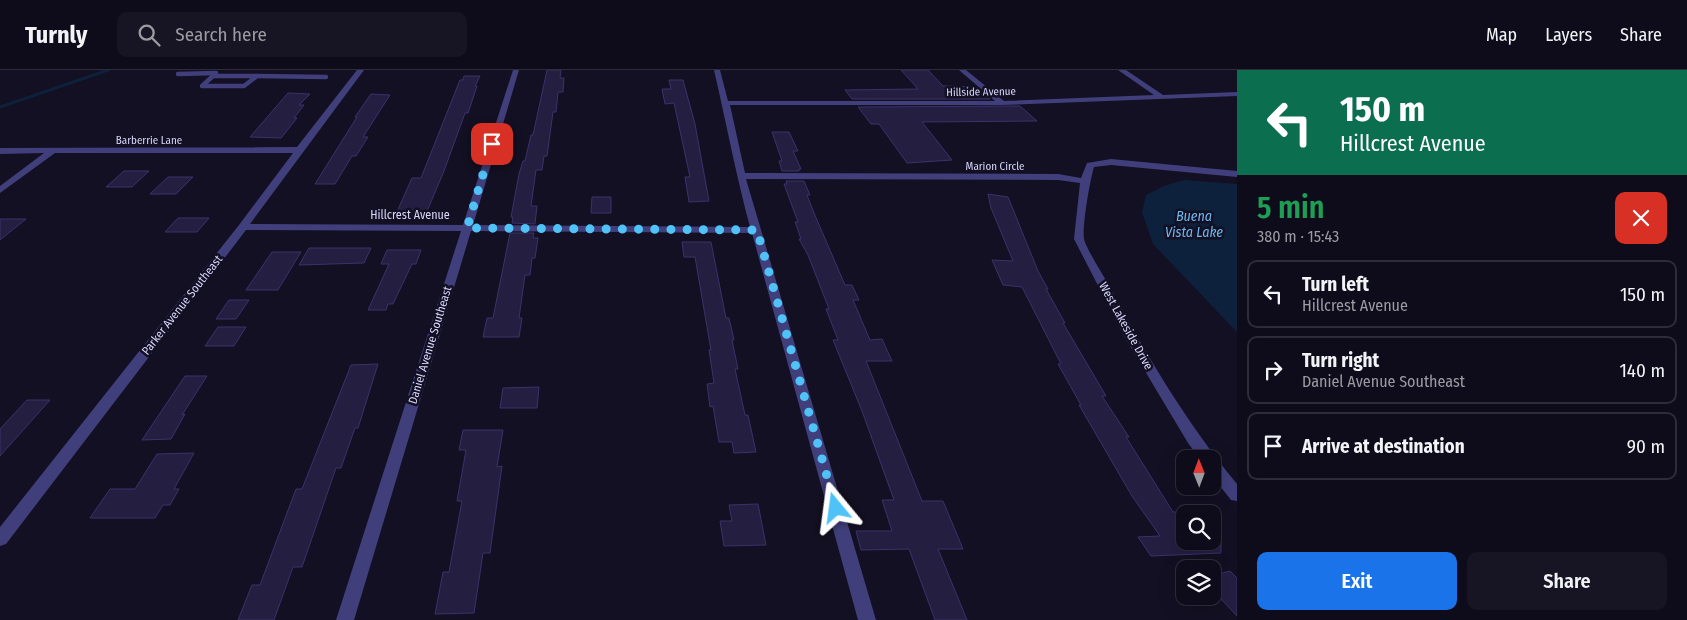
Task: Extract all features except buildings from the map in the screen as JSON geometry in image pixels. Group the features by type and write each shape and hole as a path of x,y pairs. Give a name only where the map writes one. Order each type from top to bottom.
{"street":[{"name":"Parker Avenue Southeast","path":"0,539 243,227 298,150 361,70"},
{"name":"Daniel Avenue Southeast","path":"345,620 516,70"},
{"path":"717,70 726,103 740,176 867,620"},
{"path":"962,70 1002,103"},
{"path":"1121,70 1162,97"},
{"name":"Hillside Avenue","path":"726,103 1002,103 1237,94"},
{"name":"Barberrie Lane","path":"0,151 298,150"},
{"path":"0,190 52,151"},
{"path":"1085,181 1090,165 1111,162 1237,174"},
{"name":"Marion Circle","path":"740,176 1058,177 1085,181"},
{"name":"West Lakeside Drive","path":"1085,181 1079,240 1130,336 1201,450"},
{"name":"Hillcrest Avenue","path":"243,227 757,230"},
{"path":"1221,475 1237,495"}],"lane":[{"path":"178,74 216,73 202,86 244,86"},
{"path":"213,76 326,77"},
{"path":"238,91 257,76"}],"water":[{"name":"Buena Vista Lake","path":"1184,180 1237,184 1237,332 1153,244 1142,212 1146,195 1164,186"}],"waterway":[{"path":"0,107 108,70"}],"route":[{"path":"492,144 467,228 757,230 836,508"}]}
